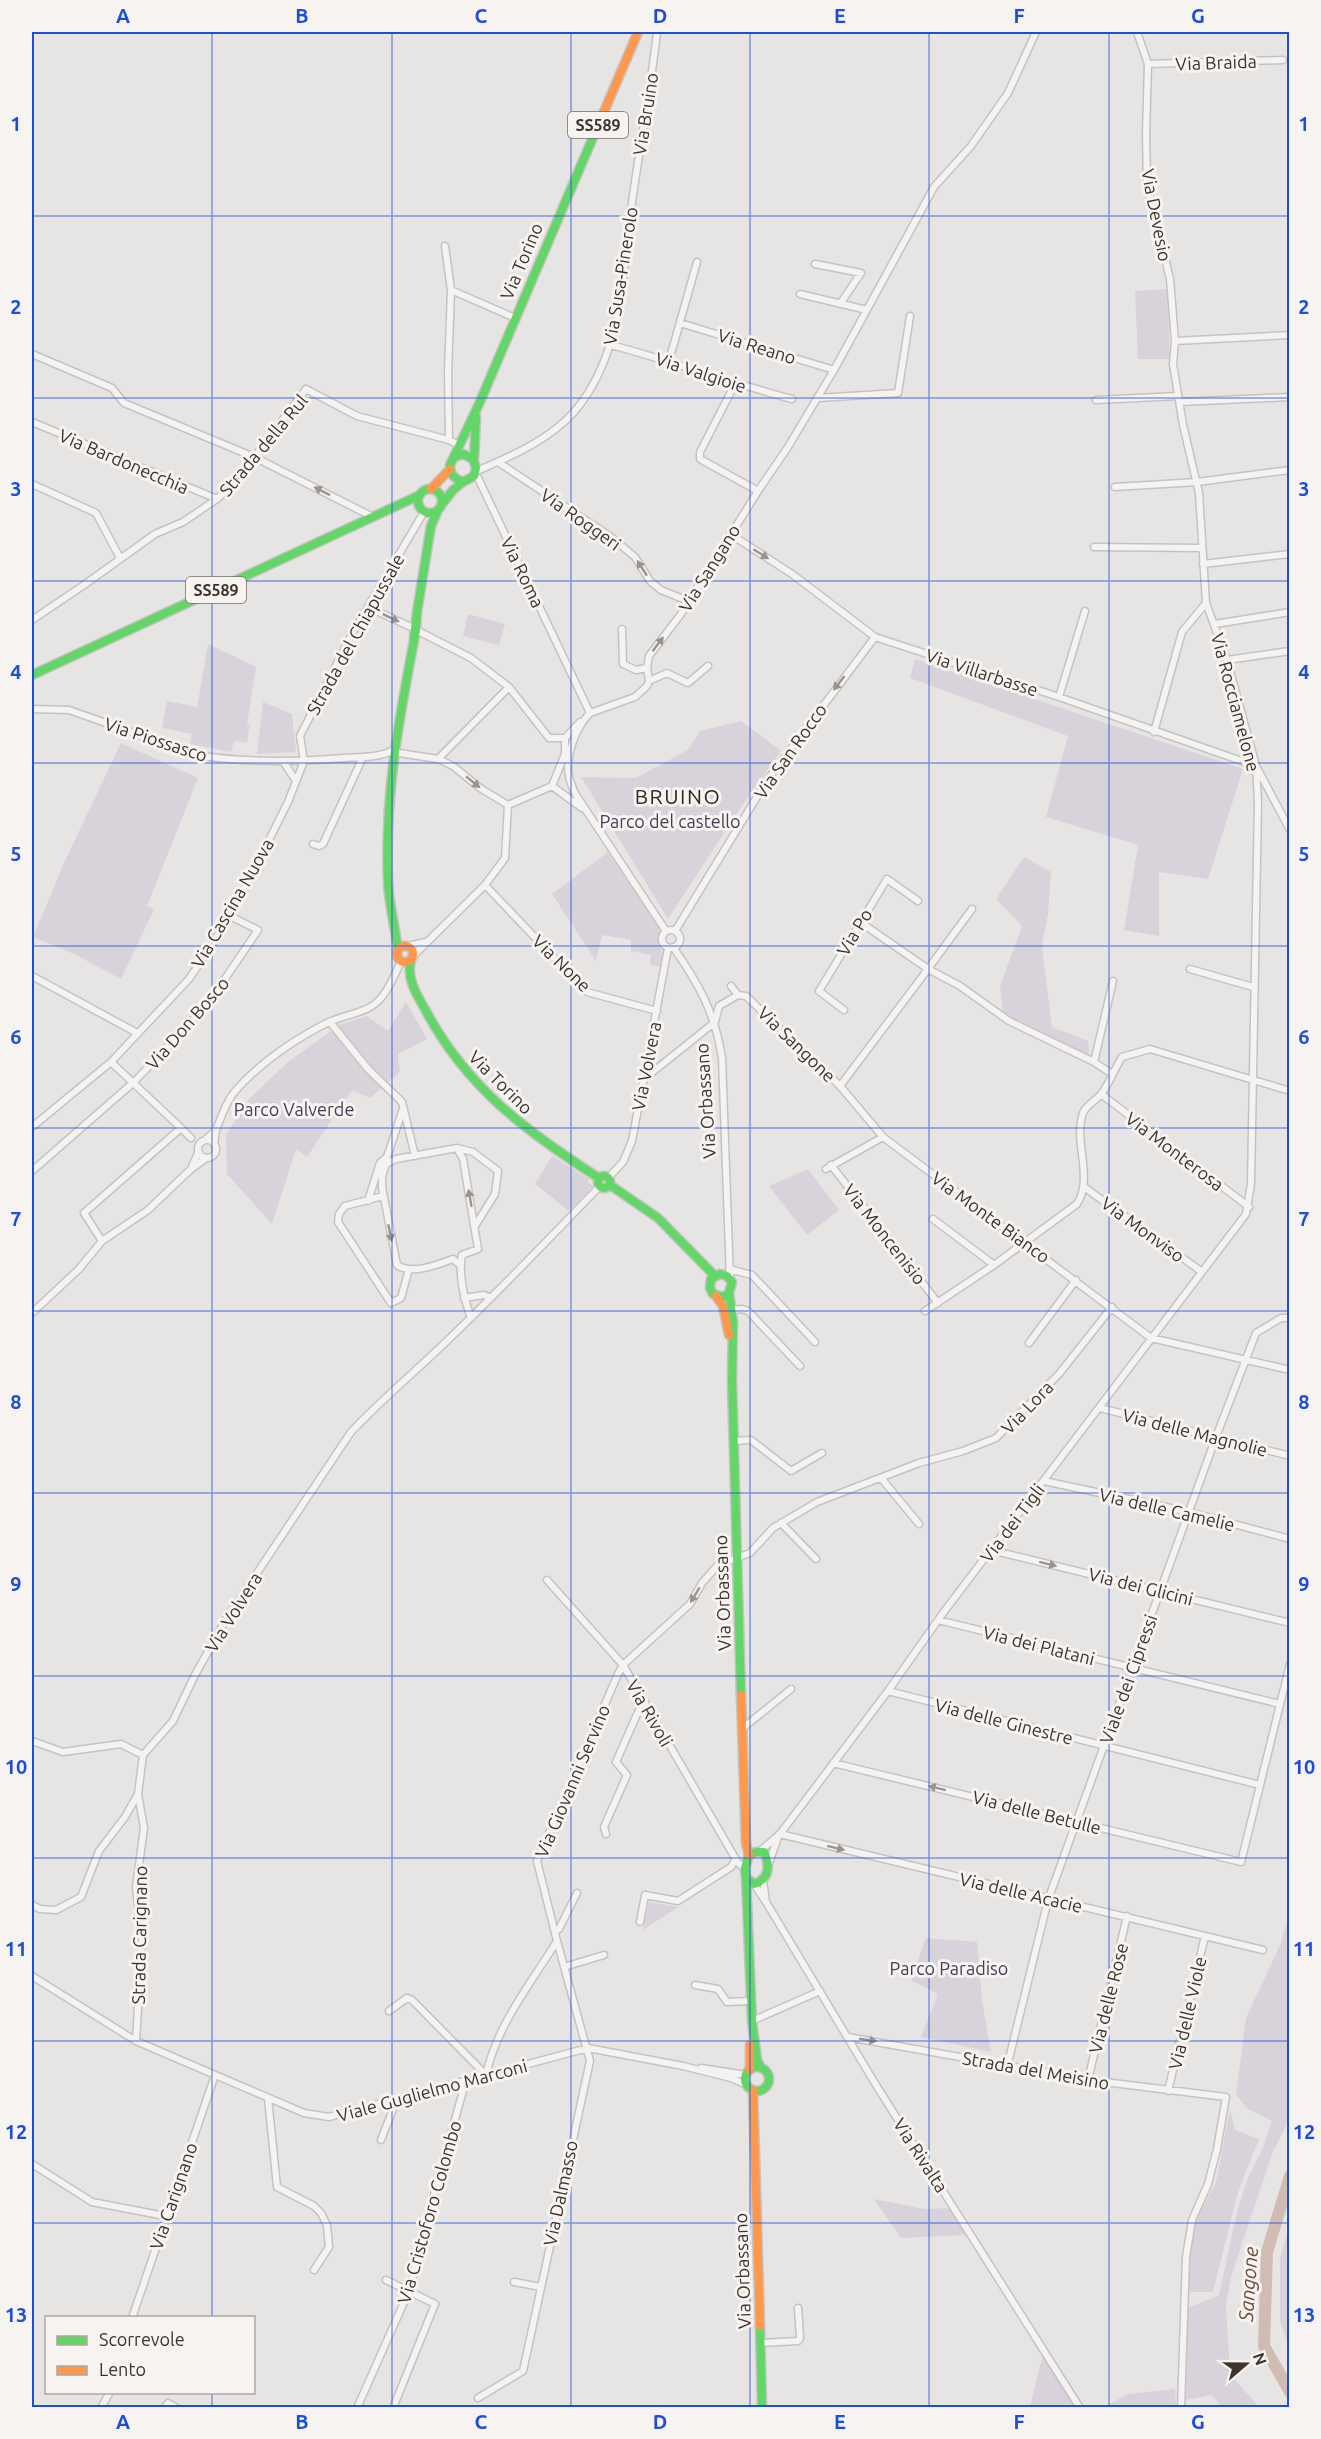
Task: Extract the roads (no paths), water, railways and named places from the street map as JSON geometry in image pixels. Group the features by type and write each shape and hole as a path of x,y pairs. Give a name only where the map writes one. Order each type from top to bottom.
{"main road":[{"name":"Via Torino","path":"455,457 638,32"},
{"name":"Via Torino","path":"474,459 474,430 478,404"},
{"path":"455,457 463,454 474,459"},
{"name":"SS589","path":"32,675 402,505 431,489 450,470 455,457"},
{"name":"SS589","path":"474,459 476,473"},
{"path":"450,470 454,477 463,482"},
{"path":"402,505 427,511 442,504 453,490 476,473"},
{"path":"431,489 440,494 442,504"},
{"name":"Via Torino","path":"403,947 396,931 388,883 390,806 393,754 431,526 420,495"},
{"name":"Via Torino","path":"403,947 411,949 409,979"},
{"name":"Via Torino","path":"403,947 397,955 441,1041 464,1072 485,1095 535,1137 599,1182"},
{"path":"401,962 412,958"},
{"path":"599,1182 606,1175 610,1181 658,1218 715,1277 730,1279 732,1286 729,1293 723,1297 716,1296 711,1291 715,1277"},
{"name":"Via Orbassano","path":"729,1293 732,1310 746,1833 755,1853"},
{"name":"Via Orbassano","path":"716,1296 723,1306 732,1353"},
{"name":"Via Orbassano","path":"748,1917 758,1882 767,1874 769,1863 766,1855 755,1853"},
{"name":"Via Orbassano","path":"753,2088 766,2087 769,2080 767,2073 757,2060 750,2001 746,1868 755,1853"},
{"path":"746,1878 758,1882"},
{"name":"Via Orbassano","path":"752,2020 748,2073 753,2088 755,2126 760,2343"},
{"path":"748,2073 761,2068"},
{"path":"760,2343 762,2408"}],"street":[{"name":"Via Bruino","path":"633,197 657,32"},
{"name":"Via Sangano","path":"647,668 649,656 681,614 758,490 788,447 834,370 934,187 971,146 1008,93 1036,32"},
{"name":"Via Devesio","path":"1137,32 1148,64 1147,185 1170,279 1175,341 1173,364"},
{"name":"Via Braida","path":"1148,64 1283,60"},
{"name":"Via Susa-Pinerolo","path":"476,473 531,446 554,430 570,415 592,387 611,345 622,284 633,197"},
{"path":"445,246 451,290 448,440 459,446"},
{"path":"669,361 697,262"},
{"path":"815,264 861,273 840,304"},
{"name":"Via Torino","path":"451,290 515,318"},
{"path":"800,294 867,310"},
{"path":"817,398 898,393 910,316"},
{"name":"Via Reano","path":"680,323 834,370"},
{"path":"1175,341 1290,335"},
{"name":"Via Valgioie","path":"611,345 669,361 735,384 792,399"},
{"path":"32,354 112,388 124,403 254,457 374,518"},
{"name":"Via Rocciamelone","path":"1173,364 1197,482 1206,603 1227,660 1256,766 1248,1210"},
{"path":"735,384 700,452 700,459 758,490"},
{"name":"Strada della Rul","path":"32,620 154,534 183,522 217,500 237,480 306,389 357,416 448,440"},
{"path":"1096,400 1290,397"},
{"name":"Via Bardonecchia","path":"32,422 217,500"},
{"name":"Via Roggeri","path":"498,462 611,537 635,558 650,581 661,590 688,601"},
{"path":"1115,487 1197,482 1290,470"},
{"name":"Via Roma","path":"476,473 590,713"},
{"path":"32,484 96,513 120,558"},
{"name":"Strada del Chiapussale","path":"304,761 300,736 353,632 427,511"},
{"name":"Via Villarbasse","path":"730,534 792,574 875,637 1059,697 1256,766"},
{"path":"1094,547 1202,548"},
{"path":"1203,564 1290,554"},
{"path":"1154,732 1182,632 1206,603"},
{"path":"368,608 471,658 509,687 549,738 565,738 590,713 635,697 650,681 667,673 688,682 708,666"},
{"path":"1059,697 1085,611"},
{"path":"1215,624 1290,612"},
{"path":"622,629 623,664 636,670 647,668 650,681"},
{"name":"Via San Rocco","path":"675,931 766,782 875,637"},
{"path":"1227,660 1290,651"},
{"path":"438,759 509,687"},
{"name":"Via Piossasco","path":"32,709 69,710 197,755 283,761 393,754 438,759 453,766 480,788 508,805"},
{"path":"581,722 569,757 568,776 576,795 666,931"},
{"path":"412,958 485,885 507,853 508,805 552,786 565,754 565,738"},
{"path":"313,844 320,846 323,844 363,757"},
{"path":"283,761 296,781"},
{"name":"Via Cascina Nuova","path":"32,1127 111,1062 189,979 230,916 288,802 304,761"},
{"path":"1256,766 1290,830"},
{"path":"552,786 587,812"},
{"name":"Via Po","path":"844,1010 819,991 887,879 918,901"},
{"name":"Via None","path":"485,885 587,992 657,1011"},
{"name":"Via Sangone","path":"644,1079 715,1022 719,1006 738,995 746,996 755,1003 840,1086 972,909"},
{"name":"Via Don Bosco","path":"32,1171 134,1082 210,1001 258,930 230,916"},
{"path":"860,922 928,969 960,986 1009,1021 1094,1062 1112,1074"},
{"path":"666,931 675,931 679,942 671,947 663,943 662,938 666,931"},
{"path":"403,947 429,941"},
{"name":"Via Volvera","path":"610,1181 628,1152 671,947"},
{"name":"Via Orbassano","path":"671,947 696,979 715,1022 722,1058 730,1279"},
{"path":"32,1313 79,1269 102,1241 148,1210 191,1169 205,1158 213,1156 216,1150 214,1144 216,1130 224,1110 237,1090 259,1068 297,1041 330,1022 373,1005 381,998 401,962"},
{"path":"1190,969 1253,987"},
{"path":"394,976 401,974 409,979"},
{"path":"32,976 137,1033"},
{"path":"1094,1062 1113,981"},
{"path":"731,986 738,995"},
{"path":"330,1022 368,1069 402,1102 415,1156"},
{"path":"1084,1187 1081,1125 1084,1112 1101,1094 1122,1057 1150,1048 1290,1091"},
{"name":"Via Don Bosco","path":"111,1062 182,1128 198,1151"},
{"name":"Via Monte Bianco","path":"840,1086 883,1137 1151,1338"},
{"name":"Via Monterosa","path":"1101,1094 1248,1210"},
{"path":"403,1109 382,1176 383,1196 396,1265 403,1269 453,1259 478,1249 463,1159 457,1148"},
{"path":"102,1241 84,1213 182,1128"},
{"path":"191,1169 199,1144 216,1130"},
{"name":"Via Moncenisio","path":"883,1137 828,1167 938,1303"},
{"path":"191,1138 214,1144"},
{"path":"368,1201 380,1163 457,1148 473,1152 498,1171 495,1194 475,1226"},
{"path":"198,1151 205,1158"},
{"name":"Via Volvera","path":"143,1755 173,1721 225,1621 351,1432 491,1298 599,1182"},
{"name":"Via Moncenisio","path":"926,1311 1068,1213 1082,1196 1084,1187"},
{"name":"Via Monviso","path":"1084,1187 1202,1272"},
{"path":"383,1196 345,1206 339,1214 338,1222 391,1303 401,1299 409,1269"},
{"name":"Via dei Tigli","path":"769,1863 780,1834 888,1691 938,1620 1248,1210"},
{"path":"933,1219 994,1265"},
{"path":"462,1255 460,1265 464,1298 471,1318"},
{"path":"453,1259 460,1265"},
{"path":"715,1277 729,1266 752,1275 815,1342"},
{"path":"1029,1343 1076,1280"},
{"path":"464,1298 484,1295 491,1298"},
{"name":"Via Lora","path":"737,1557 750,1553 773,1528 817,1502 919,1463 963,1451 996,1438 1059,1374 1112,1307"},
{"path":"732,1310 748,1311 800,1366"},
{"name":"Viale dei Cipressi","path":"1007,2067 1048,1900 1216,1437 1256,1333 1281,1318 1290,1318"},
{"path":"1151,1338 1290,1370"},
{"name":"Via delle Magnolie","path":"1100,1408 1290,1456"},
{"path":"734,1441 751,1440 791,1471 822,1454"},
{"path":"881,1478 919,1524"},
{"name":"Via delle Camelie","path":"1044,1481 1189,1512 1290,1539"},
{"path":"781,1523 816,1559"},
{"name":"Via dei Glicini","path":"992,1550 1290,1623"},
{"name":"Via Giovanni Servino","path":"557,1941 537,1861 618,1674 623,1665 690,1604 702,1583 718,1565 737,1557"},
{"name":"Via Rivoli","path":"547,1580 623,1665 736,1859 746,1868"},
{"name":"Via dei Platani","path":"938,1620 1280,1704"},
{"path":"1260,1785 1290,1664"},
{"path":"742,1728 791,1689"},
{"name":"Via delle Ginestre","path":"888,1691 1260,1785"},
{"path":"606,1833 604,1827 627,1775 616,1762 638,1712 645,1704"},
{"path":"32,1742 63,1752 121,1744 143,1755 138,1794 125,1817 99,1851 81,1897 56,1910 40,1909 32,1905"},
{"name":"Via delle Betulle","path":"833,1763 1241,1862 1260,1785"},
{"name":"Strada Carignano","path":"136,2041 142,1940 136,1887 144,1828 138,1794"},
{"name":"Via dei Tigli","path":"755,1853 780,1834"},
{"name":"Via delle Acacie","path":"780,1834 1263,1950"},
{"path":"640,1922 645,1894 678,1901 731,1867 736,1859 755,1853"},
{"name":"Via Rivalta","path":"758,1882 766,1902 876,2085 1080,2408"},
{"path":"555,1931 559,1929 577,1893"},
{"name":"Via delle Rose","path":"1088,2080 1127,1916"},
{"name":"Via delle Viole","path":"1168,2091 1205,1936"},
{"path":"486,2075 490,2056 508,2019 557,1941"},
{"name":"Via Dalmasso","path":"478,2398 522,2371 590,2061 557,1941"},
{"path":"564,1967 604,1955"},
{"name":"Viale Guglielmo Marconi","path":"32,1976 136,2041 304,2113 329,2118 588,2048 683,2066 731,2078 753,2088"},
{"path":"695,1984 718,1989 727,2002 750,2001"},
{"path":"752,2020 820,1991"},
{"path":"389,2011 407,1998 412,2000 486,2075"},
{"name":"Strada del Meisino","path":"848,2037 1088,2080 1226,2097 1217,2149 1208,2184 1192,2220 1186,2257 1181,2408"},
{"name":"Viale Guglielmo Marconi","path":"683,2066 748,2073"},
{"name":"Via Carignano","path":"133,2316 215,2075"},
{"name":"Via Cristoforo Colombo","path":"357,2408 409,2291 466,2080"},
{"path":"267,2098 277,2187 314,2206 321,2213 327,2225 328,2247 314,2270"},
{"path":"381,2140 397,2099"},
{"path":"32,2164 92,2202 165,2216"},
{"path":"386,2280 435,2304 393,2408"},
{"path":"514,2282 541,2287"},
{"name":"Via Orbassano","path":"760,2343 798,2340 800,2338 798,2308"},
{"path":"101,2408 109,2394"},
{"path":"164,2408 168,2403 177,2408"}],"waterway":[{"name":"Sangone","path":"1290,2176 1267,2252 1264,2346 1290,2392"}],"district":[{"name":"BRUINO","path":"678,796"}],"park label":[{"name":"Parco del castello","path":"670,821"},
{"name":"Parco Valverde","path":"294,1109"},
{"name":"Parco Paradiso","path":"949,1968"}]}
